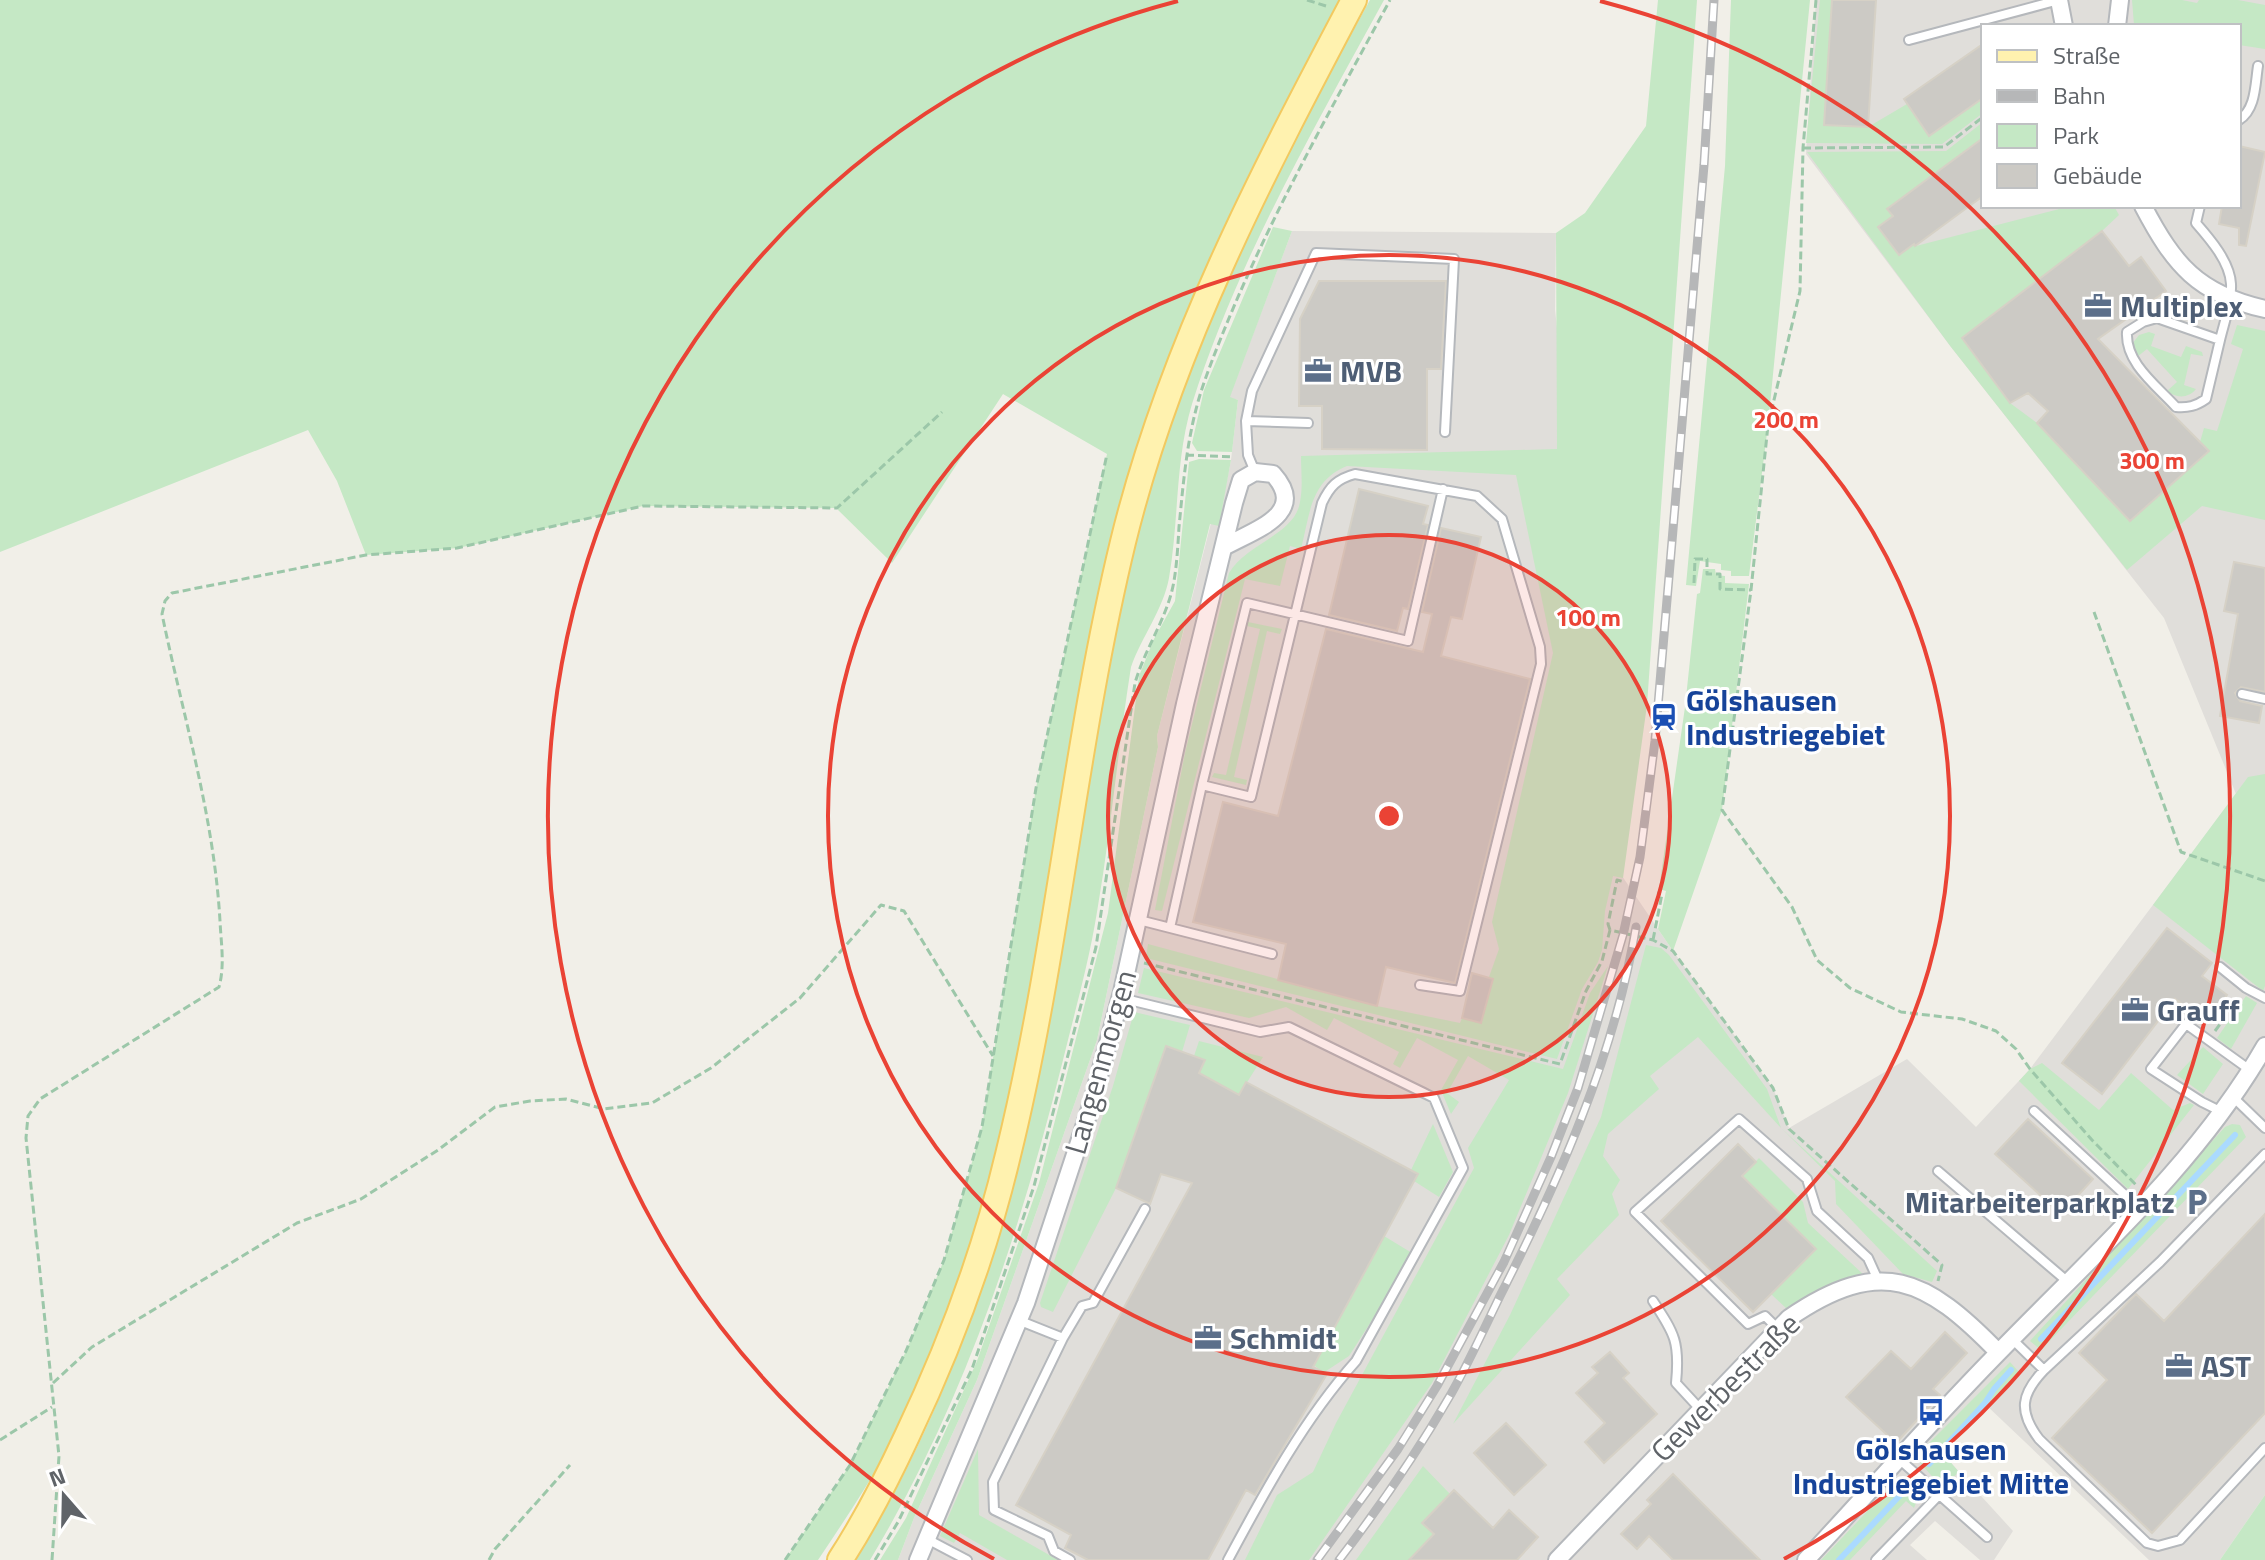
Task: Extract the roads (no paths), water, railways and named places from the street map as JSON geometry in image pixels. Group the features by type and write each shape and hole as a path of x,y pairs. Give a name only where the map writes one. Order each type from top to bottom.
{"main road":[{"path":"840,1560 872,1510 926,1396 962,1309 1008,1158 1048,959 1094,677 1124,540 1150,449 1182,355 1226,249 1354,0"}],"street":[{"path":"2059,0 2064,24"},
{"path":"2117,24 2120,0"},
{"path":"2144,208 2168,250 2190,274 2229,300 2265,309"},
{"path":"1224,547 1273,520 1286,504 1282,485 1273,474 1251,473"},
{"name":"Langenmorgen","path":"918,1560 1018,1320 1090,1109 1121,998 1185,704 1224,547 1241,480 1251,473"},
{"path":"1806,1560 1998,1352 2144,1202 2234,1098 2265,1046"},
{"name":"Gewerbestraße","path":"1557,1560 1778,1329 1818,1298 1844,1287 1878,1280 1908,1284 1935,1297 1963,1317 1998,1352"}],"lane":[{"path":"1909,40 2059,0"},
{"path":"2241,119 2251,107 2258,66"},
{"path":"2200,208 2196,223 2210,238 2231,285 2229,300 2220,340 2206,399 2197,405 2176,407 2130,356 2126,343 2127,332 2157,318 2220,340"},
{"path":"1251,473 1246,421 1252,391 1316,253 1454,259 1445,432"},
{"path":"1246,421 1308,423"},
{"path":"1202,785 1251,797 1294,614 1328,488 1340,478 1355,474 1477,496 1502,519 1540,647 1541,664 1460,991 1420,985"},
{"path":"1170,928 1247,603 1408,641 1443,489"},
{"path":"2242,694 2265,699"},
{"path":"1139,920 1272,954"},
{"path":"2220,967 2246,988 2265,998"},
{"path":"1121,998 1260,1032 1289,1027 1424,1093 1434,1098 1463,1168 1356,1361 1336,1383 1267,1488 1228,1560"},
{"path":"2223,1112 2151,1069 2186,1024 2251,1071"},
{"path":"2234,1098 2265,1128"},
{"path":"2034,1111 2144,1202"},
{"path":"1778,1329 1765,1316 1748,1324 1635,1212 1739,1119 1807,1179 1817,1211 1868,1258 1878,1280"},
{"path":"2265,1154 2160,1262 2044,1370 2031,1384 2024,1400 2031,1428 2039,1439 2147,1543 2158,1546 2180,1540 2265,1448"},
{"path":"1938,1171 2068,1282"},
{"path":"1070,1560 1054,1551 1048,1536 994,1510 993,1482 1063,1338 1082,1306 1093,1303 1145,1209"},
{"path":"1653,1301 1673,1331 1679,1356 1676,1383 1700,1409"},
{"path":"1018,1320 1063,1338"},
{"path":"2012,1339 2044,1370"},
{"path":"1899,1459 1987,1537"},
{"path":"1880,1559 1939,1495"},
{"path":"926,1538 967,1560"}],"waterway":[{"path":"2041,1339 2235,1135"},
{"path":"1929,1464 2011,1370"},
{"path":"1839,1560 1905,1490"}],"railway":[{"path":"1317,1560 1398,1449 1437,1386 1504,1262 1578,1088 1623,935 1640,857 1655,741 1704,165 1714,0"},
{"path":"1339,1560 1398,1479 1451,1394 1543,1208 1599,1070 1614,1023 1636,927"}],"place":[{"name":"Multiplex","path":"2098,306"},
{"name":"MVB","path":"1318,371"},
{"name":"Gölshausen Industriegebiet","path":"1664,717"},
{"name":"Grauff","path":"2135,1010"},
{"name":"Mitarbeiterparkplatz","path":"2197,1202"},
{"name":"Schmidt","path":"1208,1338"},
{"name":"AST","path":"2179,1366"},
{"name":"Gölshausen Industriegebiet Mitte","path":"1931,1412"}]}
